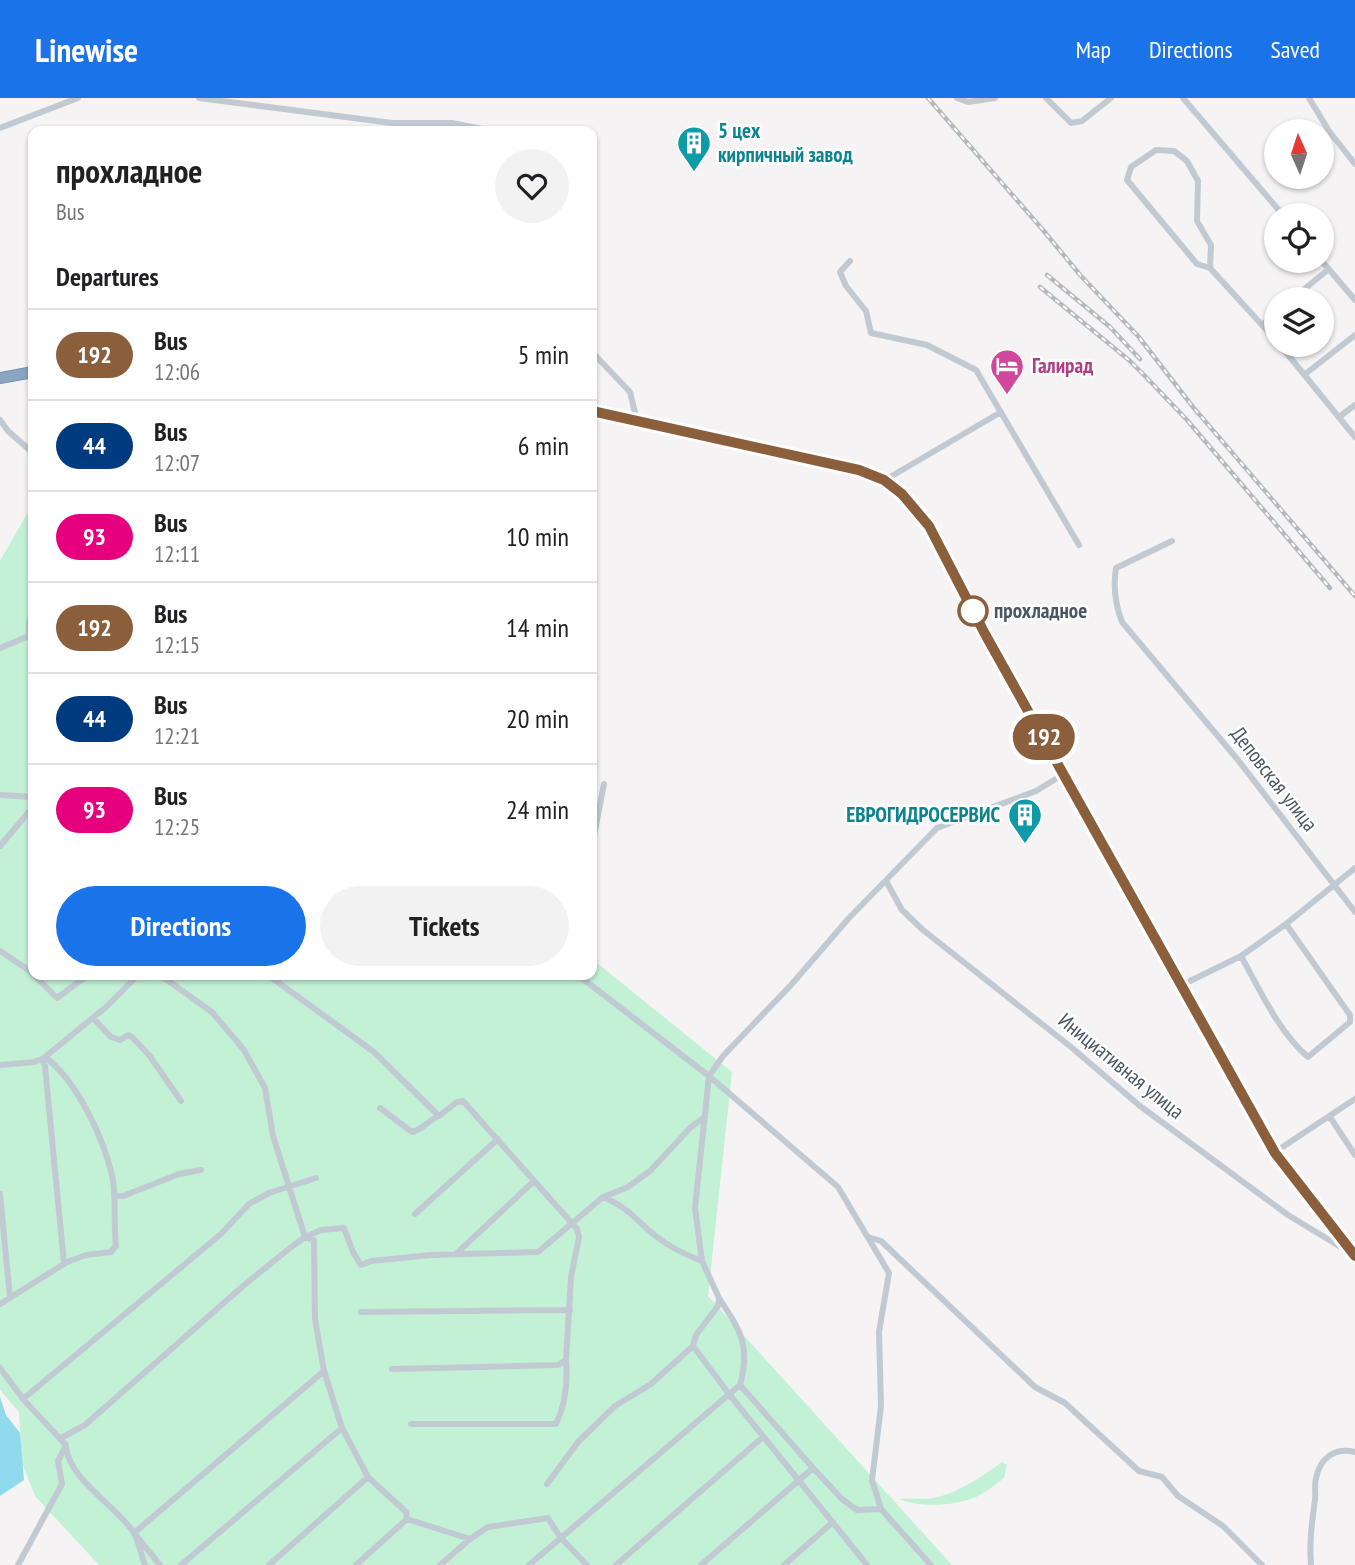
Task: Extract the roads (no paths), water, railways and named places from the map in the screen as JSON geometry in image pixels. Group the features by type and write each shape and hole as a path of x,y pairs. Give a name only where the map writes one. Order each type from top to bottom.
{"highway":[{"path":"0,378 28,373"},
{"path":"597,412 859,470 884,480 902,494 929,526 1275,1153 1354,1255"}],"street":[{"path":"0,128 78,98"},
{"path":"200,98 392,123 452,123 467,126"},
{"path":"957,98 968,102 995,98"},
{"path":"1046,98 1072,123 1082,121 1111,98"},
{"path":"1183,98 1273,203"},
{"path":"1309,98 1328,131 1355,164"},
{"path":"1210,268 1211,245 1196,221 1198,181 1187,161 1174,151 1156,150 1131,167 1127,180 1197,264 1210,268 1264,327"},
{"path":"850,261 840,272 846,286 866,311 871,333 927,345 976,370 1079,545"},
{"path":"1306,287 1323,273"},
{"path":"1333,273 1355,300"},
{"path":"1304,375 1355,335"},
{"path":"597,357 630,392 637,421"},
{"path":"1290,357 1355,437"},
{"path":"1339,417 1355,405"},
{"path":"884,480 1000,412"},
{"path":"0,420 28,449"},
{"name":"Деповская улица","path":"1172,541 1116,568 1114,583 1122,622 1238,760 1355,912"},
{"path":"0,648 28,636"},
{"path":"529,1565 740,1385 745,1368 740,1329 719,1298 702,1261 695,1208 709,1076 723,1056 791,985 849,918 937,828 1035,791 1064,774"},
{"path":"597,820 604,784"},
{"path":"0,795 28,797"},
{"path":"0,846 28,813"},
{"path":"1182,985 1241,956 1355,868"},
{"name":"Инициативная улица","path":"886,881 902,910 923,930 1140,1106 1288,1215 1354,1255"},
{"path":"1241,956 1297,1048 1308,1058 1350,1022 1350,1015 1286,923"},
{"path":"0,951 28,970"},
{"path":"39,980 57,998 81,980"},
{"path":"0,1065 44,1058 93,1018 133,980"},
{"path":"167,980 212,1012 244,1050 265,1088 272,1136 304,1237"},
{"path":"275,980 374,1052 439,1116"},
{"path":"584,980 709,1076 838,1187 889,1273 879,1332 881,1406 872,1480 881,1509 931,1565"},
{"path":"93,1018 111,1037 120,1040 128,1035 132,1037 149,1055 181,1101"},
{"path":"0,1304 64,1264 86,1255 111,1252 116,1246 112,1176 104,1147 87,1110 62,1073 44,1058"},
{"path":"44,1058 64,1264"},
{"path":"1275,1153 1355,1099"},
{"path":"380,1108 412,1132 422,1129 433,1118 463,1101 573,1223 579,1237 571,1277 564,1406 556,1424 411,1424"},
{"path":"61,1438 85,1425 243,1286 304,1237 321,1230 344,1228 361,1265 371,1261 456,1254 538,1252 603,1197 628,1187 650,1171 705,1117"},
{"path":"1331,1117 1355,1155"},
{"path":"415,1214 498,1139"},
{"path":"114,1196 123,1196 179,1174 201,1170"},
{"path":"23,1399 220,1234 249,1204 289,1185 316,1178"},
{"path":"456,1254 534,1181"},
{"path":"0,1194 10,1298"},
{"path":"603,1197 629,1210 656,1236 684,1254 702,1261"},
{"path":"304,1237 314,1240 315,1320 324,1371 342,1428 369,1478 406,1512 407,1519"},
{"path":"867,1237 881,1241 1035,1387 1065,1404 1139,1471 1162,1477 1178,1496 1223,1526 1262,1565"},
{"path":"547,1484 578,1441 615,1406 651,1384 693,1346 696,1335 718,1306 719,1298"},
{"path":"361,1312 570,1310"},
{"path":"693,1346 867,1565"},
{"path":"392,1369 558,1365 566,1360"},
{"path":"0,1367 23,1399 61,1438 78,1472 160,1565"},
{"path":"134,1533 324,1371"},
{"path":"740,1385 842,1499 857,1510 881,1509"},
{"path":"181,1565 342,1428"},
{"path":"616,1565 763,1437"},
{"path":"18,1565 62,1484 58,1461 66,1445"},
{"path":"1311,1565 1315,1479 1321,1463 1328,1455 1336,1452 1355,1452"},
{"path":"701,1565 813,1468"},
{"path":"269,1565 369,1478"},
{"path":"440,1565 488,1527 548,1518 559,1537 587,1565"},
{"path":"407,1519 470,1539"},
{"path":"356,1565 407,1519"},
{"path":"784,1565 833,1522"},
{"path":"134,1533 145,1565"}],"water":[{"path":"0,1397 6,1415 20,1433 24,1480 0,1496"}],"railway":[{"path":"928,98 1081,276 1138,336 1193,407 1355,596"},
{"path":"1047,275 1110,327 1140,359"},
{"path":"1040,287 1144,375 1187,420 1330,588"}],"place":[{"name":"5 цех кирпичный завод","path":"694,173"},
{"name":"Галирад","path":"1007,396"},
{"name":"прохладное","path":"973,611"},
{"name":"ЕВРОГИДРОСЕРВИС","path":"1025,845"}]}
